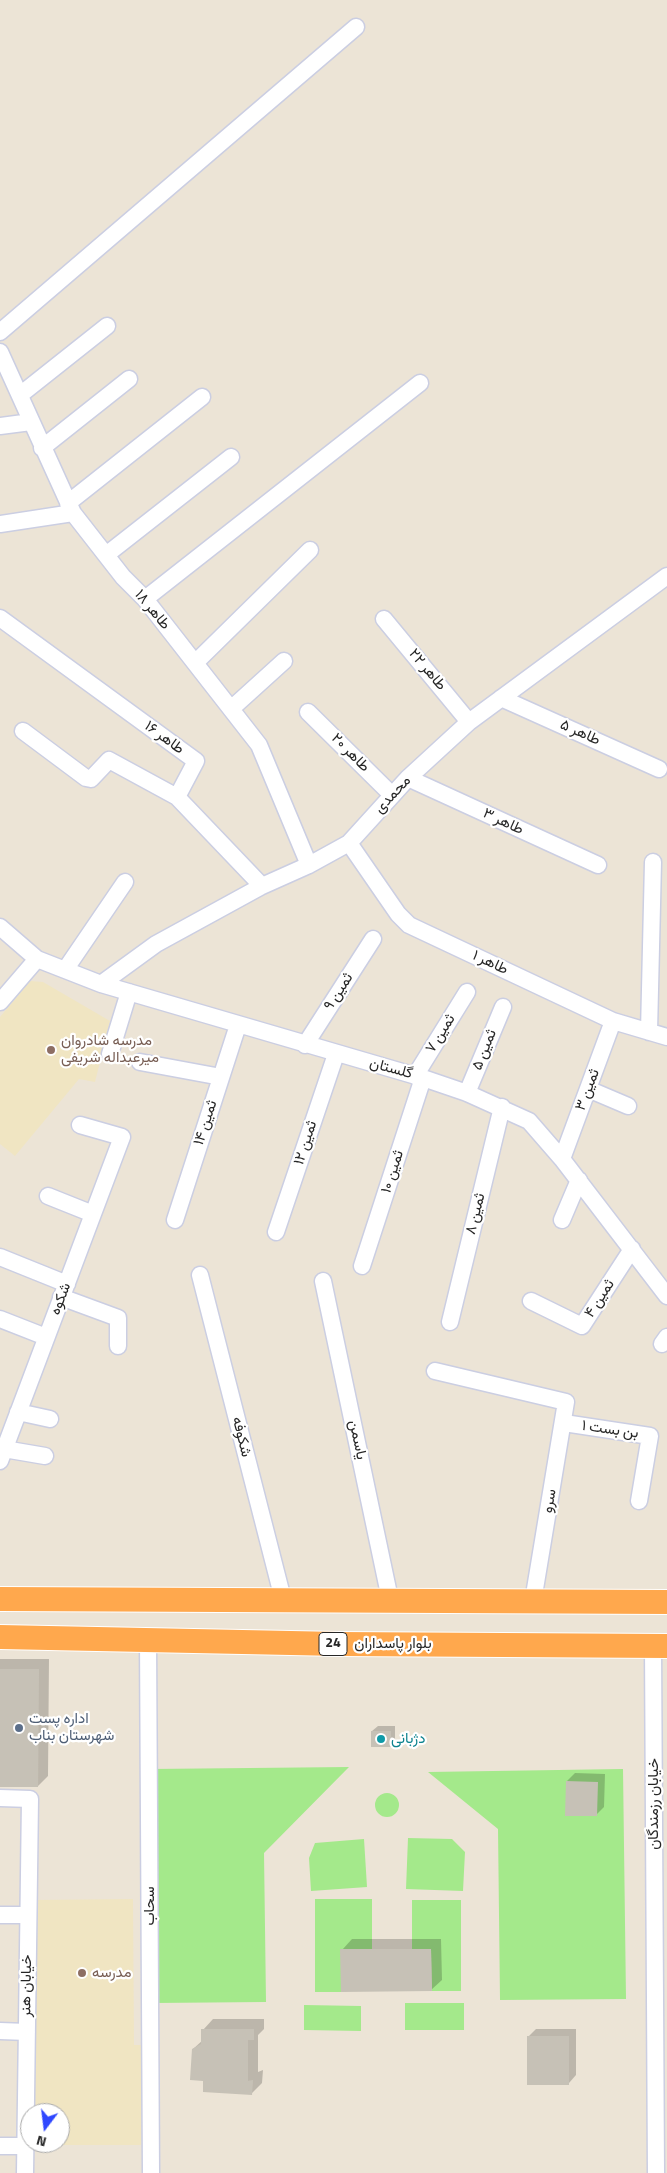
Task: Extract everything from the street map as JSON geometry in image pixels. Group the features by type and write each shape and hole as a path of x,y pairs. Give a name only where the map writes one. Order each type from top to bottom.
{"highway":[{"path":"0,1599 667,1602"},
{"name":"بلوار پاسداران","path":"0,1637 339,1644 660,1646"}],"street":[{"path":"0,332 356,27"},
{"path":"20,395 108,326"},
{"name":"طاهر ۱۸","path":"0,352 42,448 71,508 106,555 144,599 259,745 309,865"},
{"path":"42,448 129,378"},
{"path":"144,599 420,383"},
{"path":"0,524 71,508 202,397"},
{"path":"0,426 31,422"},
{"path":"106,555 231,457"},
{"path":"195,663 310,550"},
{"name":"محمدی","path":"101,984 156,944 262,886 309,865 348,843 408,778 470,722 667,576"},
{"name":"طاهر ۱۶","path":"0,618 196,761 177,797"},
{"name":"طاهر ۲۲","path":"384,619 470,722"},
{"path":"231,709 284,661"},
{"name":"طاهر ۵","path":"501,698 659,769"},
{"name":"طاهر ۲۰","path":"308,712 392,794"},
{"path":"23,731 86,778 91,779 95,777 109,760 177,797 262,886"},
{"name":"طاهر ۳","path":"408,778 598,865"},
{"name":"طاهر ۱","path":"348,843 398,914 409,925 613,1021 667,1037"},
{"path":"649,1032 653,862"},
{"path":"65,970 125,882"},
{"name":"گلستان","path":"0,927 37,959 101,984 467,1092 529,1121 579,1180 667,1296"},
{"name":"ثمین ۹","path":"305,1045 373,939"},
{"path":"0,1002 37,959"},
{"path":"110,1054 129,992"},
{"name":"ثمین ۷","path":"419,1077 467,992"},
{"name":"ثمین ۵","path":"467,1092 503,1007"},
{"name":"ثمین ۳","path":"562,1159 613,1021"},
{"name":"ثمین ۱۴","path":"175,1220 238,1025"},
{"name":"ثمین ۱۲","path":"276,1232 336,1054"},
{"path":"140,1062 221,1077"},
{"name":"ثمین ۱۰","path":"362,1266 419,1077"},
{"path":"588,1089 628,1106"},
{"name":"ثمین ۸","path":"450,1322 502,1107"},
{"name":"شکوه","path":"2,1455 6,1428 18,1412 122,1137 80,1125"},
{"path":"562,1220 579,1180"},
{"path":"48,1196 93,1214"},
{"name":"ثمین ۴","path":"532,1300 582,1326 632,1249"},
{"path":"0,1257 118,1318 118,1346"},
{"name":"شکوفه","path":"200,1274 283,1600"},
{"name":"یاسمن","path":"323,1281 390,1600"},
{"path":"0,1318 46,1337"},
{"name":"سرو","path":"435,1371 566,1402 533,1601"},
{"path":"18,1412 50,1419"},
{"name":"بن بست ۱","path":"564,1423 650,1436 639,1500"},
{"path":"2,1455 45,1456"},
{"name":"سحاب","path":"148,1639 151,2173"},
{"name":"خیابان رزمندگان","path":"656,2173 660,1646"},
{"name":"خیابان هنر","path":"0,1798 30,1799 26,2103"},
{"path":"0,1915 28,1915"},
{"path":"0,2032 27,2032"},
{"path":"0,2146 20,2146"},
{"name":"خیابان هنر","path":"25,2153 25,2173"}],"shaded area":[{"name":"مدرسه شادروان میرعبداله شریفی","path":"30,981 43,982 110,1021 95,1082 79,1079 15,1156 0,1144 0,1017"},
{"name":"مدرسه","path":"133,1899 134,2045 141,2045 141,2145 70,2145 70,2103 32,2103 31,1900"}],"green space":[{"path":"349,1767 264,1853 266,2002 154,2003 151,1769"},
{"path":"623,1769 626,1999 500,2000 498,1829 428,1772"},
{"path":"387,1793 395,1797 399,1805 395,1813 387,1817 379,1813 375,1805 379,1797"},
{"path":"408,1838 452,1839 465,1852 463,1891 406,1889"},
{"path":"364,1839 367,1887 311,1891 309,1858 315,1843"},
{"path":"315,1899 372,1899 372,1949 341,1949 341,1992 315,1992"},
{"path":"412,1900 461,1900 461,1991 432,1991 431,1950 412,1949"},
{"path":"405,2003 464,2003 464,2030 405,2030"},
{"path":"304,2005 361,2006 361,2031 304,2030"}],"building":[{"name":"اداره پست شهرستان بناب","path":"0,1669 39,1669 38,1787 0,1787"},
{"name":"دژبانی","path":"371,1731 391,1731 391,1747 371,1747"},
{"path":"566,1781 598,1782 597,1816 565,1816"},
{"path":"340,1949 431,1949 432,1991 341,1992"},
{"path":"201,2029 254,2029 254,2040 248,2040 248,2081 253,2080 252,2095 203,2092 203,2081 190,2080 192,2049 201,2044"},
{"path":"527,2036 569,2036 569,2085 527,2085"}],"place":[{"name":"مدرسه شادروان میرعبداله شریفی","path":"51,1050"},
{"name":"اداره پست شهرستان بناب","path":"19,1728"},
{"name":"دژبانی","path":"381,1739"},
{"name":"مدرسه","path":"82,1973"}]}
